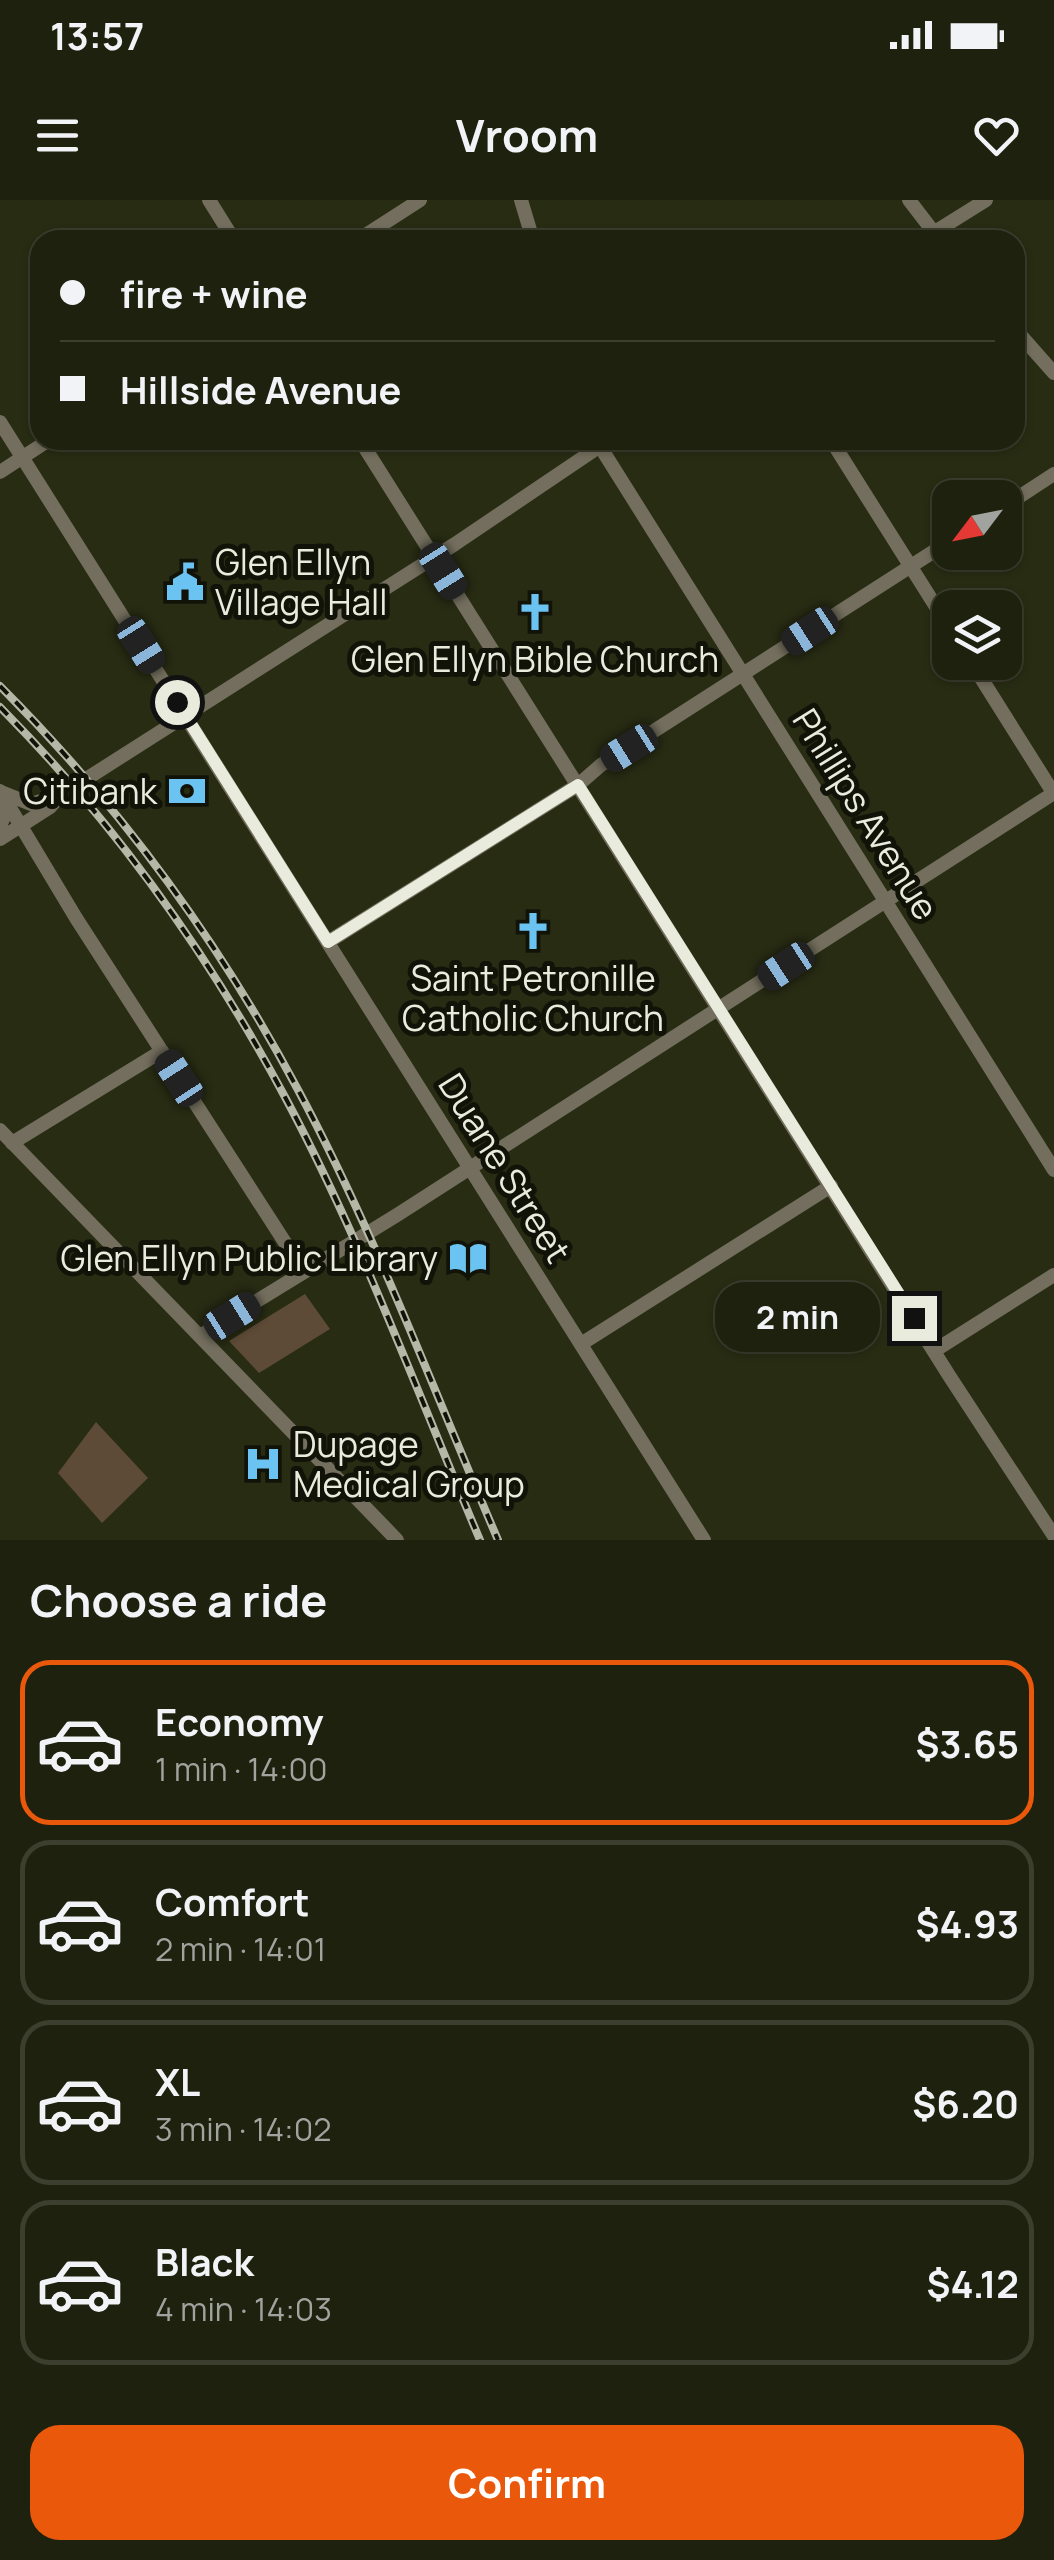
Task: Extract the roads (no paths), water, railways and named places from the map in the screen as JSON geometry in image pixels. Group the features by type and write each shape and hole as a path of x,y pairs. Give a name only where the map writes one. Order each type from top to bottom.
{"street":[{"path":"210,200 228,230"},
{"path":"374,230 420,200"},
{"path":"521,200 530,230"},
{"path":"909,200 927,230"},
{"path":"943,230 986,200"},
{"path":"1025,340 1054,373"},
{"name":"Duane Street","path":"0,422 704,1540"},
{"path":"0,472 35,450"},
{"path":"366,450 934,1350 1049,1518 1054,1536"},
{"path":"0,840 50,807 61,795 434,557 590,450"},
{"name":"Phillips Avenue","path":"607,450 1054,1170"},
{"path":"837,450 932,600"},
{"path":"1022,495 1054,474"},
{"path":"328,942 578,785 602,765 932,553"},
{"path":"200,1336 470,1168 1054,793 982,680"},
{"path":"0,792 31,804 61,795"},
{"path":"0,792 0,826"},
{"path":"0,792 304,1272"},
{"path":"12,1143 162,1051"},
{"path":"0,1130 397,1540"},
{"path":"581,1344 831,1186"},
{"path":"934,1350 1054,1276"}],"railway":[{"path":"0,686 125,826 199,927 266,1033 352,1199 498,1540"},
{"path":"0,707 120,843 191,941 256,1044 339,1205 480,1540"}],"place":[{"name":"Glen Ellyn Village Hall","path":"185,582"},
{"name":"Glen Ellyn Bible Church","path":"535,612"},
{"name":"Citibank","path":"187,791"},
{"name":"Saint Petronille Catholic Church","path":"533,931"},
{"name":"Glen Ellyn Public Library","path":"468,1258"},
{"name":"Dupage Medical Group","path":"263,1464"}]}
